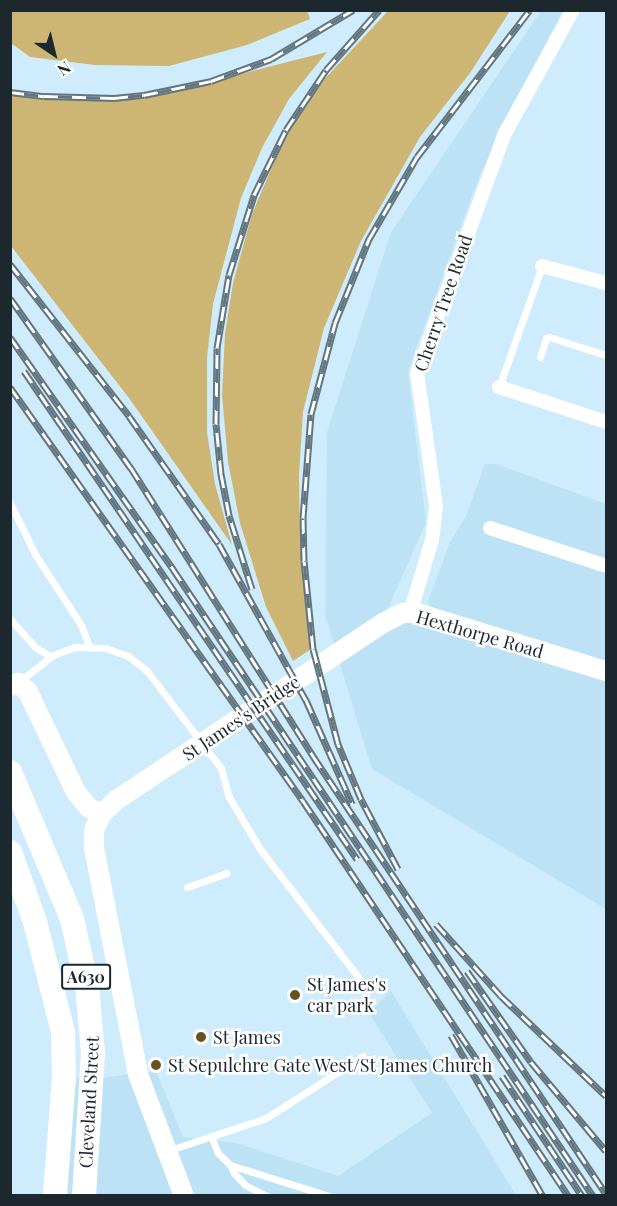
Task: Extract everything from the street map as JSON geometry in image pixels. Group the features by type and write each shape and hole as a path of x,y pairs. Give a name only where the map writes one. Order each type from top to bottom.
{"highway":[{"name":"Cleveland Street","path":"10,772 72,919 87,985 93,1053 84,1196"},
{"name":"Cleveland Street","path":"10,852 41,943 63,1032 64,1078 55,1196"}],"street":[{"name":"Cherry Tree Road","path":"410,613 432,540 436,506 417,373 506,133 573,10"},
{"path":"542,266 606,283"},
{"path":"499,387 606,422"},
{"path":"490,528 606,566"},
{"name":"Hexthorpe Road","path":"328,659 382,623 403,613 417,613 606,671"},
{"name":"St James's Bridge","path":"101,815 115,801 328,659"},
{"path":"13,683 28,692 76,792 88,807 101,815 94,830 96,860 138,1074 165,1151 184,1196"}],"lane":[{"path":"499,387 542,266"},
{"path":"540,357 546,338 549,337 606,355"},
{"path":"10,503 36,556 81,625 89,646"},
{"path":"10,619 35,647 51,657"},
{"path":"13,683 51,657 75,647 89,646 128,656 147,671 221,768 229,797 260,849 362,982"},
{"path":"187,887 226,873"},
{"path":"165,1151 266,1118 363,1056"},
{"path":"211,1136 218,1153 245,1185 267,1196"},
{"path":"230,1165 329,1196"}],"shaded area":[{"path":"307,10 310,19 247,45 169,66 95,65 30,57 11,43 11,11"},
{"path":"388,11 510,11 470,73 420,137 361,241 324,328 303,412 299,475 300,543 311,649 293,661 266,607 240,523 228,462 222,395 225,334 233,283 252,214 284,139 319,85"},
{"path":"541,11 562,11 479,177 408,371 426,523 386,613 606,671 606,909 372,769 325,615 327,432 391,232"},
{"path":"327,52 289,99 262,148 241,198 213,304 207,358 207,432 215,484 232,545 129,398 11,246 11,91 60,99 166,93"},
{"path":"485,464 496,464 606,504 606,663 432,609 428,601 450,542 466,516"},
{"path":"391,991 516,1195 55,1196 64,1078 93,1079 156,1071 183,1137 236,1143 338,1176 432,1113 369,1013"}],"railway":[{"path":"10,92 44,96 114,98 144,95 211,81 271,59 353,10"},
{"path":"252,589 229,515 221,474 216,424 217,348 229,275 254,195 286,130 326,70 379,10"},
{"path":"398,869 361,799 338,744 313,649 304,561 303,518 311,414 335,323 369,239 417,157 530,10"},
{"path":"10,264 129,416 219,544 306,700 352,804"},
{"path":"10,298 131,468 313,756 606,1194"},
{"path":"10,337 173,569 593,1196"},
{"path":"24,371 357,859"},
{"path":"10,387 303,801 568,1196"},
{"path":"436,924 501,996 606,1096"},
{"path":"467,971 531,1062 606,1151"},
{"path":"451,1035 543,1196"},
{"path":"502,1076 582,1196"}],"place":[{"name":"St James's car park","path":"295,995"},
{"name":"St James","path":"201,1037"},
{"name":"St Sepulchre Gate West/St James Church","path":"156,1065"}]}
